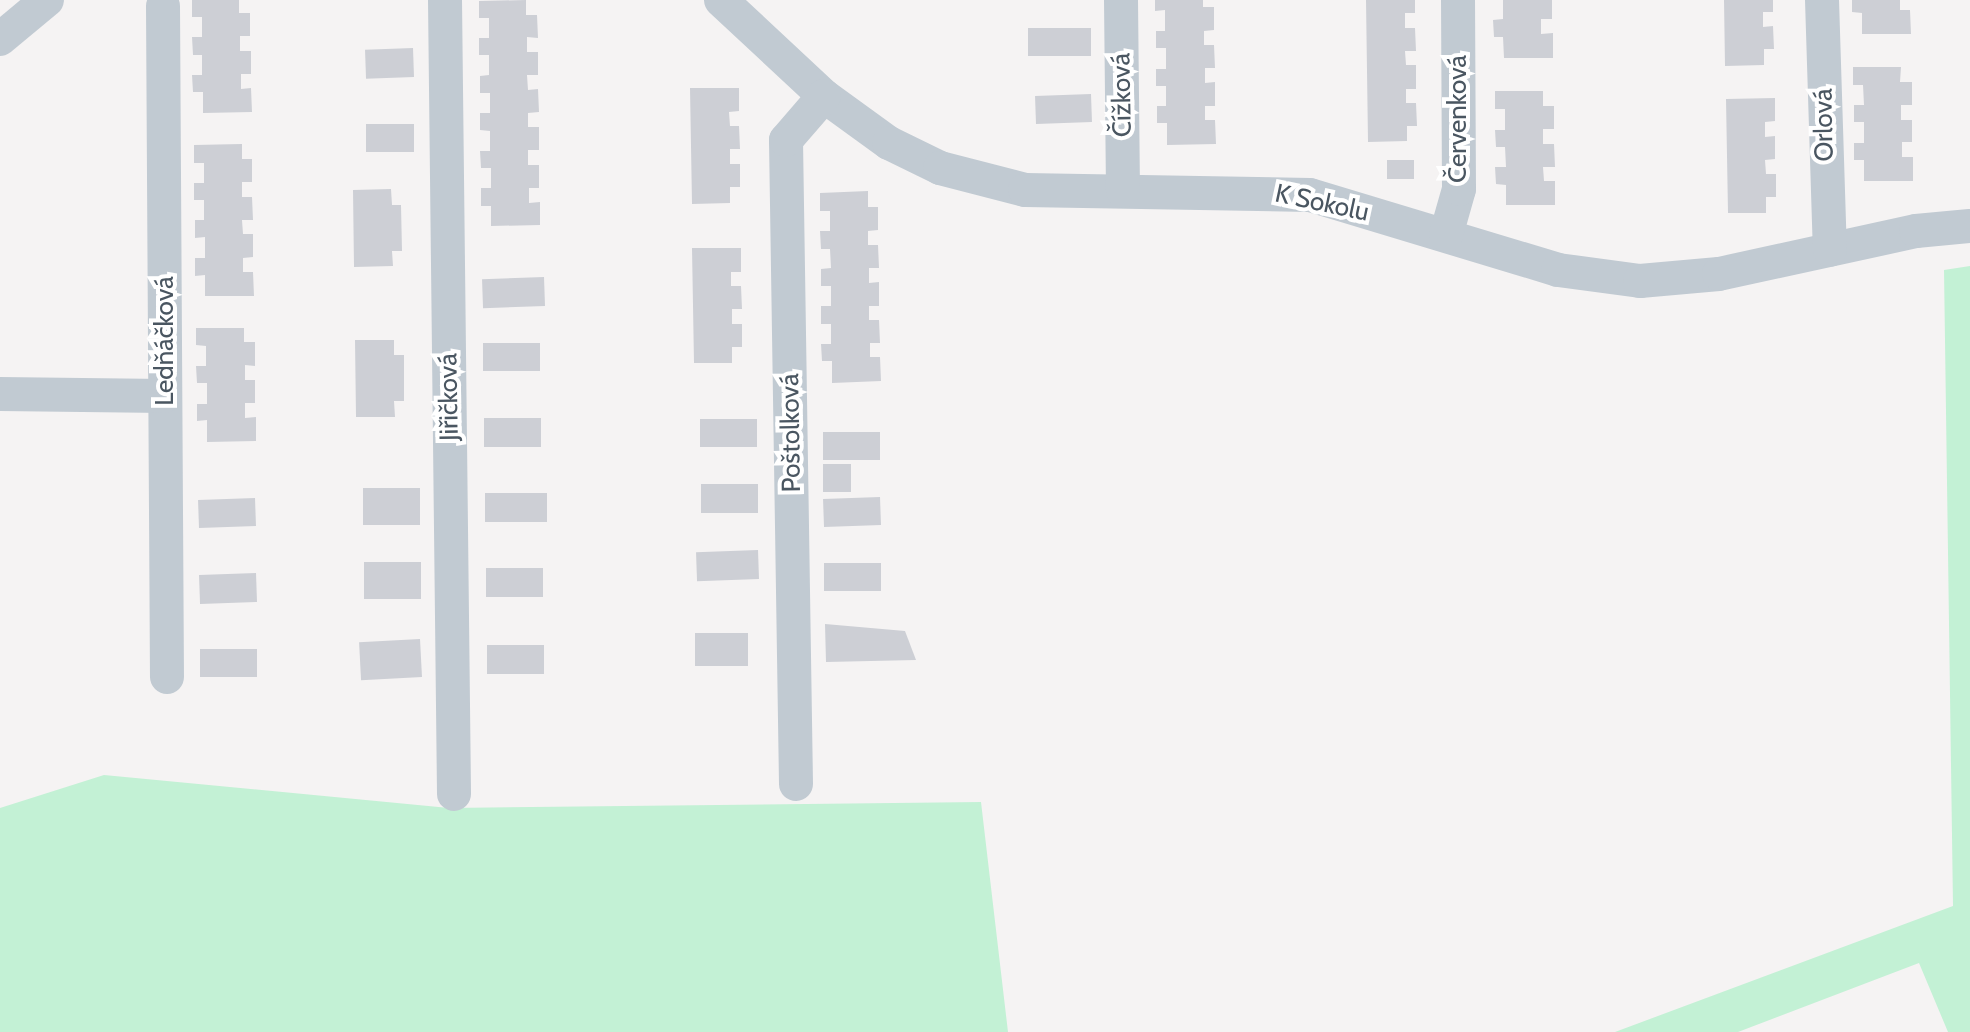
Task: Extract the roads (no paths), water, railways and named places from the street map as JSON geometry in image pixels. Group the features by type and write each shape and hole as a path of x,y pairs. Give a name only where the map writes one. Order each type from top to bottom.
{"street":[{"path":"6,22 47,0"},
{"name":"Jiřičková","path":"445,0 454,794"},
{"name":"K Sokolu","path":"721,0 824,96 889,143 987,183 1025,190 1310,195 1558,270 1640,281 1692,279 1830,250 1970,226"},
{"name":"Čížková","path":"1121,0 1123,191"},
{"name":"Červenková","path":"1446,235 1459,189 1458,0"},
{"name":"Orlová","path":"1822,0 1830,250"},
{"name":"Ledňáčková","path":"163,6 167,677"},
{"name":"Poštolková","path":"796,784 786,140 824,96"},
{"path":"0,394 165,396"}]}
